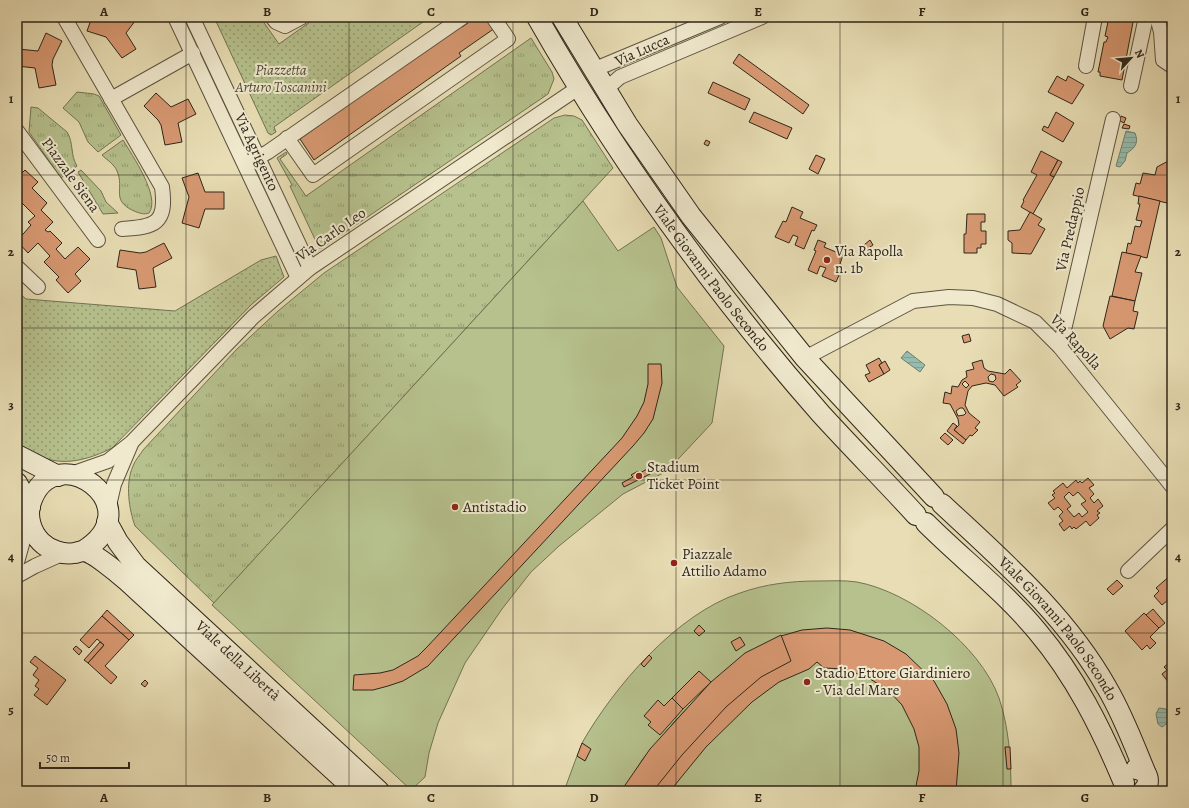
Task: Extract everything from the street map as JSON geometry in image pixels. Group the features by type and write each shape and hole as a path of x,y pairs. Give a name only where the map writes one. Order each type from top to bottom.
{"main road":[{"name":"Viale Giovanni Paolo Secondo","path":"537,17 578,88 665,218 725,297 822,414 921,519 1004,596 1036,630 1061,661 1137,786"},
{"name":"Viale Giovanni Paolo Secondo","path":"562,17 605,90 691,216 805,358 938,500 1018,574 1052,610 1082,649 1114,700 1137,786"},
{"path":"786,372 805,358"},
{"name":"Viale della Libertà","path":"17,455 64,475 84,478 96,485 104,496 108,516 118,542 136,566 379,791"},
{"path":"29,513 33,496 39,487 48,480 64,475"},
{"name":"Viale della Libertà","path":"17,483 29,513 33,532 41,542 52,550 74,552 99,560 126,580 356,791"},
{"path":"921,519 915,510 918,502 925,496 938,500"},
{"path":"74,552 94,544 103,534 108,516"}],"street":[{"path":"64,17 162,187 164,204 159,218 151,226 122,229"},
{"name":"Via Agrigento","path":"175,17 298,278"},
{"name":"Via Agrigento","path":"192,17 310,268"},
{"path":"272,17 276,22 285,26 302,17"},
{"path":"244,164 257,158 287,138 463,17"},
{"path":"287,138 312,175 508,39 493,17"},
{"name":"Via Lucca","path":"593,70 720,17"},
{"name":"Via Lucca","path":"605,90 620,77 762,17"},
{"path":"1086,66 1095,17"},
{"path":"1131,86 1146,17"},
{"path":"1157,17 1161,32 1163,60 1172,66"},
{"path":"111,99 193,53"},
{"name":"Via Carlo Leo","path":"64,475 108,461 131,443 253,317 310,268 578,88"},
{"name":"Via Predappio","path":"1060,347 1113,119"},
{"name":"Piazzale Siena","path":"17,131 98,240"},
{"path":"17,267 38,287"},
{"name":"Via Rapolla","path":"805,358 913,301 949,297 973,298 997,304 1035,322 1060,347 1172,486"},
{"name":"Via Carlo Leo","path":"108,516 114,484 131,443"},
{"path":"17,562 29,513"},
{"path":"1128,571 1172,529"},
{"path":"17,576 35,566 74,552"}],"green space":[{"name":"Piazzetta Arturo Toscanini","path":"214,17 260,17 279,44 317,17 430,17 274,127 276,132 271,135 268,133"},
{"path":"545,17 550,17 571,50 566,53"},
{"path":"531,38 552,72 554,79 548,94 322,248 319,248 290,186 292,185 277,158 286,152 287,154 280,159 306,196"},
{"path":"77,92 99,96 121,135 98,152 88,142 79,122 63,108"},
{"path":"31,107 38,108 67,132 69,136 73,158 77,166 61,178 29,132"},
{"path":"565,115 574,116 582,120 613,168 214,603 135,526 131,512 129,481 134,464 143,450 236,350 278,311 324,273 554,118"},
{"path":"123,140 144,176 148,187 152,206 147,214 136,212 122,203 120,198 120,183 117,171 102,155"},
{"path":"81,170 101,191 106,202 118,213 103,214 78,172"},
{"name":"Antistadio","path":"583,201 618,251 654,227 661,238 677,287 724,346 712,423 667,471 623,494 559,546 531,572 502,609 465,663 438,723 429,753 425,777 411,790 212,605"},
{"path":"276,256 284,277 252,304 112,448 87,458 75,461 63,461 51,460 40,456 28,450 17,441 17,291 26,299 175,311 261,260"},
{"name":"Stadio Ettore Giardiniero - Via del Mare","path":"852,581 878,588 921,609 960,641 976,659 990,678 1002,709 1009,744 1011,791 564,791 577,756 585,760 590,749 582,743 595,721 611,699 629,676 649,655 670,635 693,617 716,603 759,587 798,582"}],"shaded area":[{"path":"1126,131 1135,133 1137,140 1136,145 1127,153 1125,161 1120,167 1116,166"},
{"path":"907,351 925,365 920,372 901,358"},
{"path":"1159,708 1166,709 1168,714 1168,720 1162,727 1158,724 1156,714"}],"building":[{"path":"92,17 100,17 112,21 116,17 138,17 126,33 136,49 122,58 106,37 87,31"},
{"path":"473,17 488,17 495,28 459,53 461,56 314,160 300,139 461,25 462,27 468,23 467,21"},
{"path":"1109,17 1134,17 1122,80 1100,76 1100,72 1098,72 1104,42 1106,42 1108,37 1105,36"},
{"path":"46,33 62,41 53,59 52,65 56,85 39,88 35,68 17,66 18,49 38,51"},
{"path":"739,54 809,105 803,114 733,63"},
{"path":"1057,76 1066,81 1068,76 1084,85 1072,104 1048,92"},
{"path":"713,82 750,99 745,110 708,93"},
{"path":"156,93 171,107 188,99 196,114 178,123 182,142 165,145 161,125 144,106"},
{"path":"754,112 792,128 787,139 749,122"},
{"path":"1056,112 1074,123 1063,142 1042,130 1044,126 1048,128"},
{"path":"1121,116 1126,118 1124,123 1120,121"},
{"path":"1124,124 1130,126 1129,129 1122,128"},
{"path":"706,140 710,142 708,146 704,144"},
{"path":"1041,151 1058,160 1050,175 1054,177 1033,214 1021,207 1024,201 1023,200 1037,175 1031,172"},
{"path":"816,155 825,159 818,174 809,169"},
{"path":"1172,159 1172,196 1169,195 1167,203 1133,195 1136,183 1140,184 1143,173 1155,175 1157,167"},
{"path":"1058,160 1062,162 1054,177 1050,175"},
{"path":"25,170 38,182 32,188 47,203 41,210 53,222 45,230 48,232 50,231 62,243 56,249 65,259 78,247 90,259 75,274 81,281 68,293 56,280 59,277 44,262 50,256 38,243 28,253 17,241 31,225 28,222 35,216 22,203 17,208 17,178"},
{"path":"198,173 205,192 224,192 224,209 205,209 199,228 182,223 189,197 182,178"},
{"path":"1139,196 1160,201 1147,258 1126,253 1128,243 1131,244 1135,226 1140,227 1142,221 1136,220 1140,204 1138,204"},
{"path":"792,207 803,212 800,218 817,225 814,231 812,230 804,249 795,245 798,237 793,235 789,243 775,237 783,221 786,222"},
{"path":"1030,212 1042,219 1038,225 1045,229 1031,254 1012,253 1012,243 1008,240 1008,231 1020,230"},
{"path":"967,214 985,214 985,222 981,222 981,231 986,231 986,244 981,244 981,248 977,248 977,253 964,253 964,234 966,234"},
{"name":"Via Rapolla n. 1b","path":"818,240 826,243 824,247 843,255 840,264 843,266 836,282 822,276 826,268 820,266 817,274 808,270 816,251 814,250"},
{"path":"870,240 873,245 867,249 864,245"},
{"path":"164,243 172,258 153,268 156,287 139,289 136,270 117,267 120,250 140,253 146,252"},
{"path":"1122,252 1141,256 1135,272 1142,273 1135,301 1112,296"},
{"path":"1110,296 1135,301 1133,311 1138,312 1134,329 1128,328 1110,339 1103,326"},
{"path":"969,334 971,341 964,343 962,336"},
{"path":"879,358 882,363 879,365 884,374 869,382 865,375 870,373 866,365"},
{"path":"982,360 984,368 988,371 1005,374 1010,369 1021,381 1016,385 1018,387 1004,396 995,385 986,383 972,386 968,391 965,405 969,413 980,422 975,428 978,430 972,436 970,435 966,440 954,430 959,425 958,419 950,404 943,403 945,392 951,394 952,386 958,387 962,380 967,377 966,371 974,369 972,363","holes":["991,374 995,375 996,379 993,382 989,381 988,377","965,381 969,385 966,388 962,384","963,408 966,413 958,416 956,411"]},
{"path":"885,361 890,370 884,374 879,365"},
{"path":"648,364 661,364 662,383 653,419 633,446 428,666 403,681 388,686 373,690 353,690 354,675 380,673 393,670 418,656 622,438 637,416 644,402 648,384"},
{"path":"953,423 957,426 954,430 966,440 963,444 947,431"},
{"path":"945,433 953,440 948,445 940,438"},
{"name":"Stadium Ticket Point","path":"656,464 660,469 624,487 622,483 633,477 631,475 638,471 640,473"},
{"path":"1088,478 1094,485 1089,488 1094,494 1090,498 1094,503 1098,499 1103,506 1097,511 1100,513 1097,515 1099,518 1090,526 1086,521 1076,529 1074,527 1072,529 1070,526 1064,531 1059,524 1063,521 1059,516 1063,512 1058,507 1054,510 1048,503 1055,498 1052,495 1055,493 1053,491 1063,483 1067,488 1076,480 1078,483 1080,481 1082,483","holes":["1069,492 1073,496 1078,492 1086,501 1081,504 1088,512 1082,517 1079,513 1074,517 1067,509 1071,506 1064,497"]},
{"path":"1172,574 1172,604 1168,600 1162,605 1154,596 1159,591 1156,588"},
{"path":"1117,580 1123,586 1113,595 1107,589"},
{"path":"1153,609 1165,623 1159,628 1146,615"},
{"path":"107,610 134,635 129,640 102,616"},
{"path":"1144,613 1159,628 1150,637 1156,643 1150,649 1147,645 1142,650 1125,631"},
{"path":"102,616 129,640 105,666 117,677 111,684 88,663 104,645 97,639 89,648 80,640"},
{"path":"699,625 705,631 699,636 694,631"},
{"path":"827,628 850,630 884,641 906,654 934,681 947,704 956,729 959,753 956,791 915,791 919,771 919,747 914,729 902,705 889,691 867,677 844,669 824,668 817,662 809,669 779,682 752,702 706,747 670,791 623,791 643,759 676,720 707,688 736,662 759,647 781,636 802,630"},
{"path":"781,635 791,661 761,677 726,707 682,755 653,791 621,791 650,749 711,682 745,653"},
{"path":"740,637 745,645 736,651 731,642"},
{"path":"100,642 104,645 88,663 84,660"},
{"path":"76,646 82,651 79,655 73,649"},
{"path":"649,655 652,658 644,667 641,664"},
{"path":"35,656 66,680 47,705 34,695 39,689 35,686 39,680 33,675 38,668 30,662"},
{"path":"1171,661 1172,687 1162,674 1167,670 1164,667"},
{"path":"699,671 711,682 683,709 672,698"},
{"path":"145,680 148,683 145,687 141,684"},
{"path":"672,698 683,709 660,735 648,725 651,722 644,716 658,700 664,706"},
{"path":"582,743 591,749 585,761 577,756"},
{"path":"1005,747 1010,747 1011,769 1007,769"}],"place":[{"name":"Via Rapolla n. 1b","path":"827,260"},
{"name":"Stadium Ticket Point","path":"639,476"},
{"name":"Antistadio","path":"455,507"},
{"name":"Piazzale Attilio Adamo","path":"674,563"},
{"name":"Stadio Ettore Giardiniero - Via del Mare","path":"807,682"}]}
